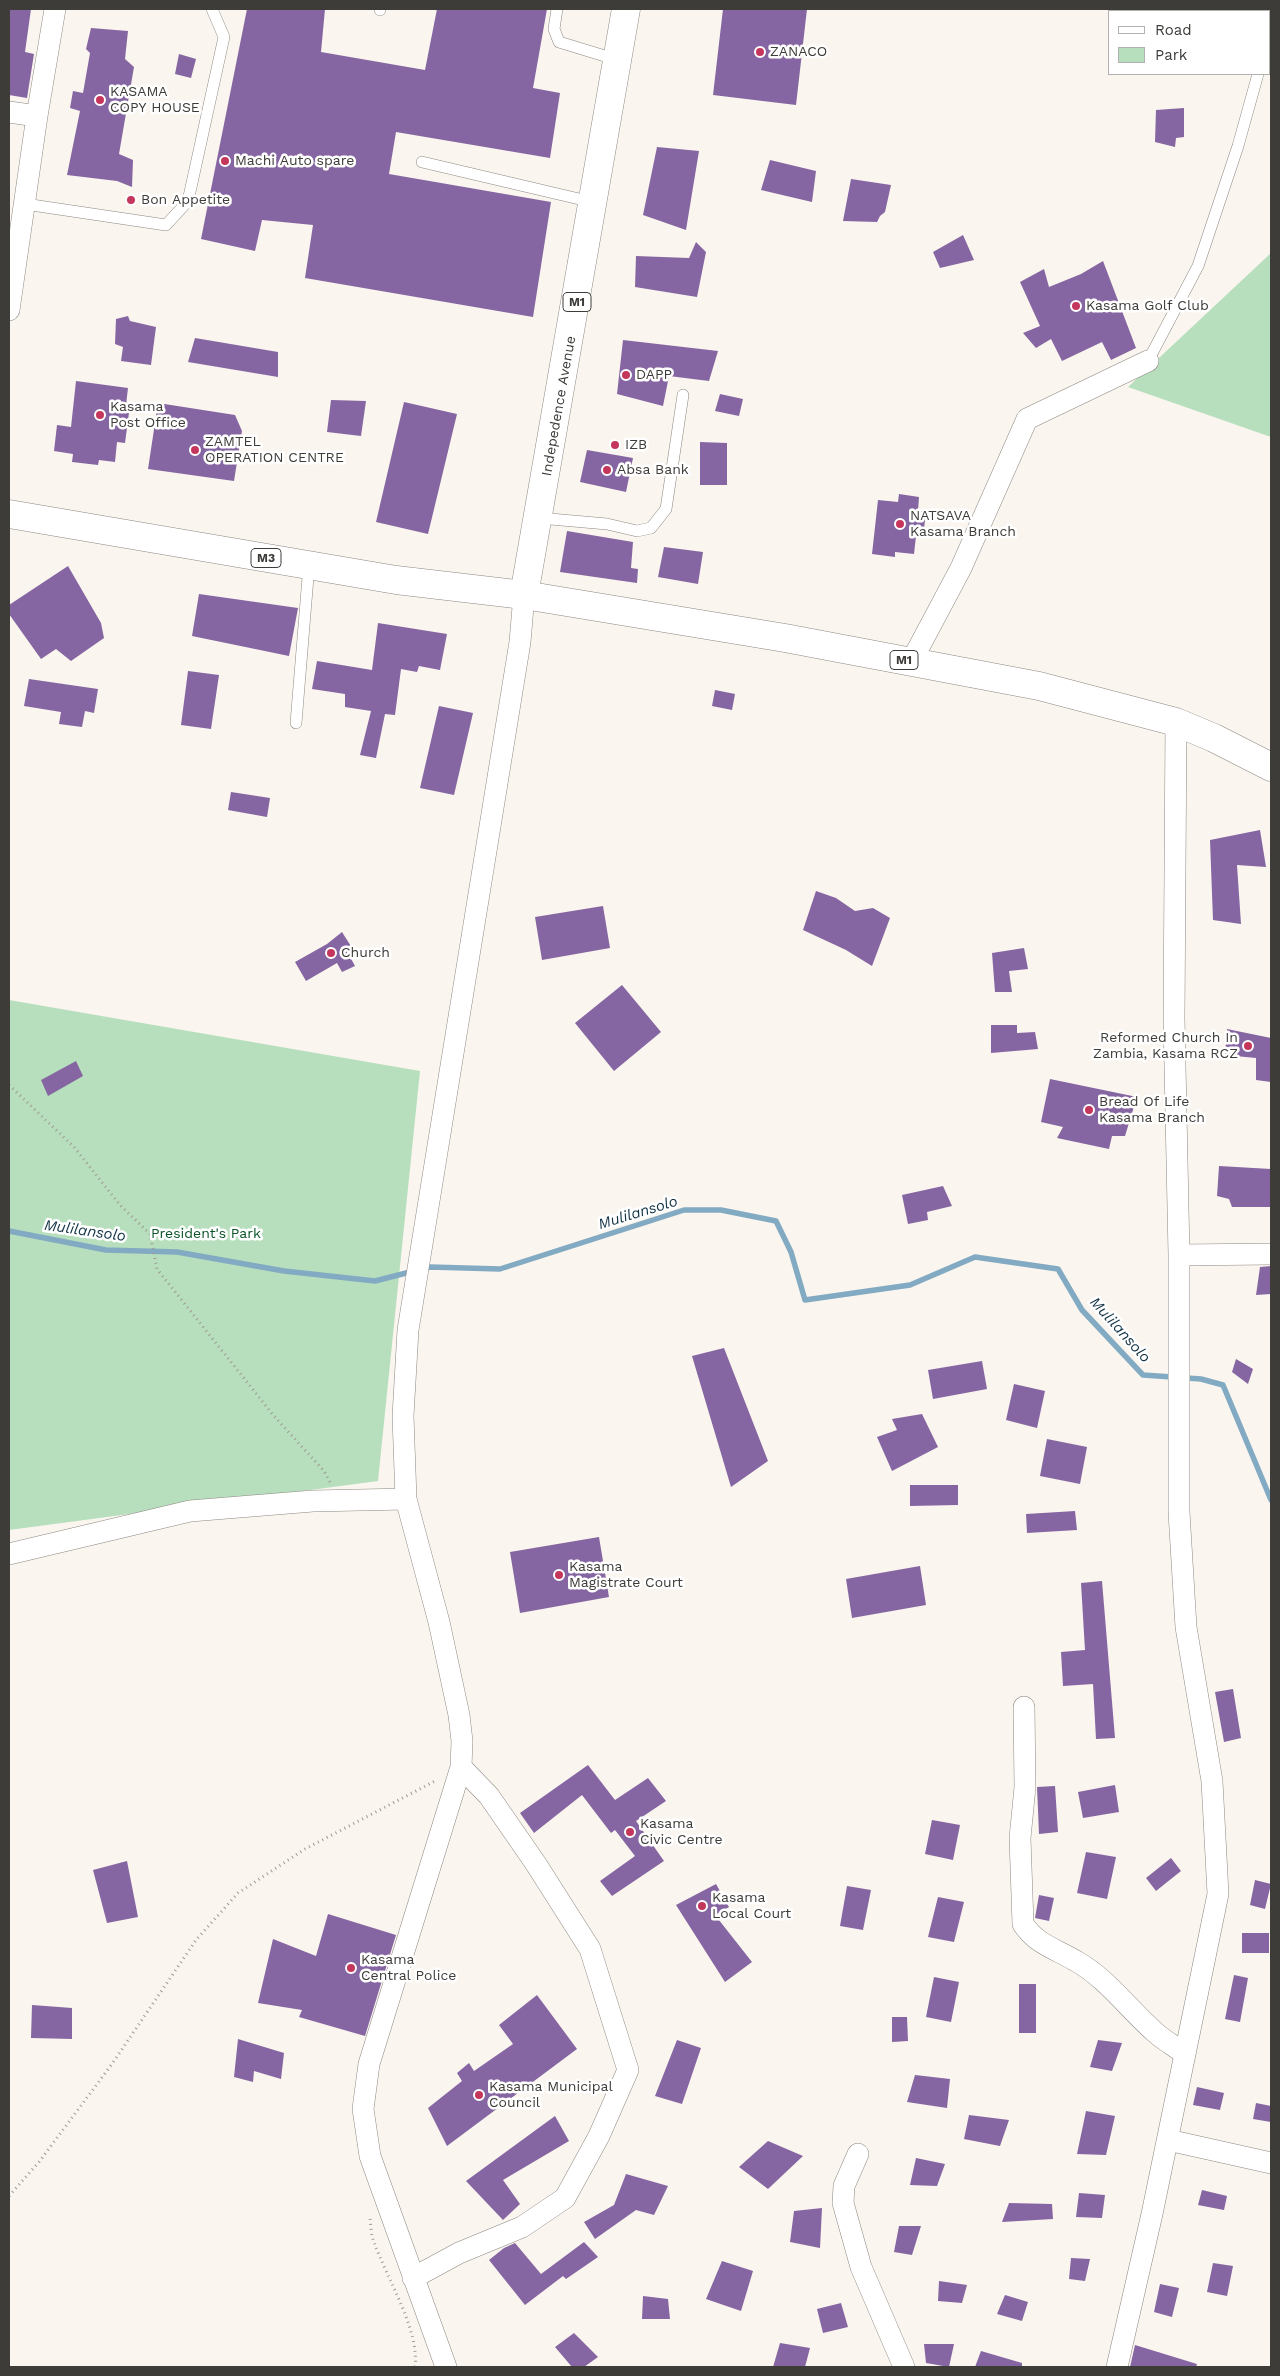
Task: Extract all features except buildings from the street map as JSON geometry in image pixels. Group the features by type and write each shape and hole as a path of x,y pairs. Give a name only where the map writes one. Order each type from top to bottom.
{"main road":[{"name":"Indepedence Avenue","path":"524,595 539,518 626,9"},
{"name":"M3","path":"9,514 396,580 524,595"},
{"name":"M1","path":"524,595 785,638 1039,686 1176,722 1214,738 1271,767"}],"street":[{"path":"9,310 37,116 55,9"},
{"path":"9,112 37,116"},
{"path":"911,662 960,568 1027,418 1148,361"},
{"path":"446,2367 370,2156 363,2109 369,2064 461,1767 462,1742 457,1706 439,1622 406,1499 403,1416 408,1330 520,642 524,595"},
{"path":"1117,2367 1168,2140 1218,1894 1212,1782 1186,1627 1179,1512 1179,1255 1174,1018 1176,722"},
{"path":"1179,1255 1271,1254"},
{"path":"9,1554 190,1511 341,1500 406,1499"},
{"path":"1024,1707 1025,1786 1020,1838 1023,1924 1030,1935 1043,1944 1077,1961 1102,1978 1157,2034 1185,2054"},
{"path":"413,2278 458,2253 522,2227 565,2198 599,2136 628,2070 590,1949 536,1864 489,1796 461,1767"},
{"path":"1168,2140 1271,2163"},
{"path":"858,2154 844,2186 843,2204 861,2267 904,2367"}],"lane":[{"path":"25,204 166,225 188,201 224,37 212,9"},
{"path":"557,9 554,29 559,42 618,60"},
{"path":"1148,361 1198,266 1238,146 1258,75"},
{"path":"422,162 594,202"},
{"path":"539,518 607,524 637,532 651,528 666,509 684,395"},
{"path":"296,723 308,565"}],"path":[{"path":"9,1085 74,1146 120,1205 150,1234 158,1269 274,1416 324,1471 341,1500"},
{"path":"9,2196 39,2162 112,2064 196,1940 238,1893 305,1849 461,1767"}],"green space":[{"path":"1271,253 1271,437 1128,387"},
{"name":"President's Park","path":"9,1000 420,1071 378,1481 9,1530"}],"waterway":[{"name":"Mulilansolo","path":"423,1269 430,1267 500,1269 684,1210 721,1210 776,1221 791,1252 805,1300 910,1285 975,1257 1058,1269 1082,1310 1143,1375 1201,1379 1223,1385 1271,1500"},
{"name":"Mulilansolo","path":"9,1231 106,1250 177,1252 284,1271 375,1281 414,1271"}],"place":[{"name":"ZANACO","path":"760,52"},
{"name":"KASAMA COPY HOUSE","path":"100,100"},
{"name":"Machi Auto spare","path":"225,161"},
{"name":"Bon Appetite","path":"131,200"},
{"name":"Kasama Golf Club","path":"1076,306"},
{"name":"DAPP","path":"626,375"},
{"name":"Kasama Post Office","path":"100,415"},
{"name":"IZB","path":"615,445"},
{"name":"ZAMTEL OPERATION CENTRE","path":"195,450"},
{"name":"Absa Bank","path":"607,470"},
{"name":"NATSAVA Kasama Branch","path":"900,524"},
{"name":"Church","path":"331,953"},
{"name":"Reformed Church In Zambia, Kasama RCZ","path":"1248,1046"},
{"name":"Bread Of Life Kasama Branch","path":"1089,1110"},
{"name":"Kasama Magistrate Court","path":"559,1575"},
{"name":"Kasama Civic Centre","path":"630,1832"},
{"name":"Kasama Local Court","path":"702,1906"},
{"name":"Kasama Central Police","path":"351,1968"},
{"name":"Kasama Municipal Council","path":"479,2095"}]}
